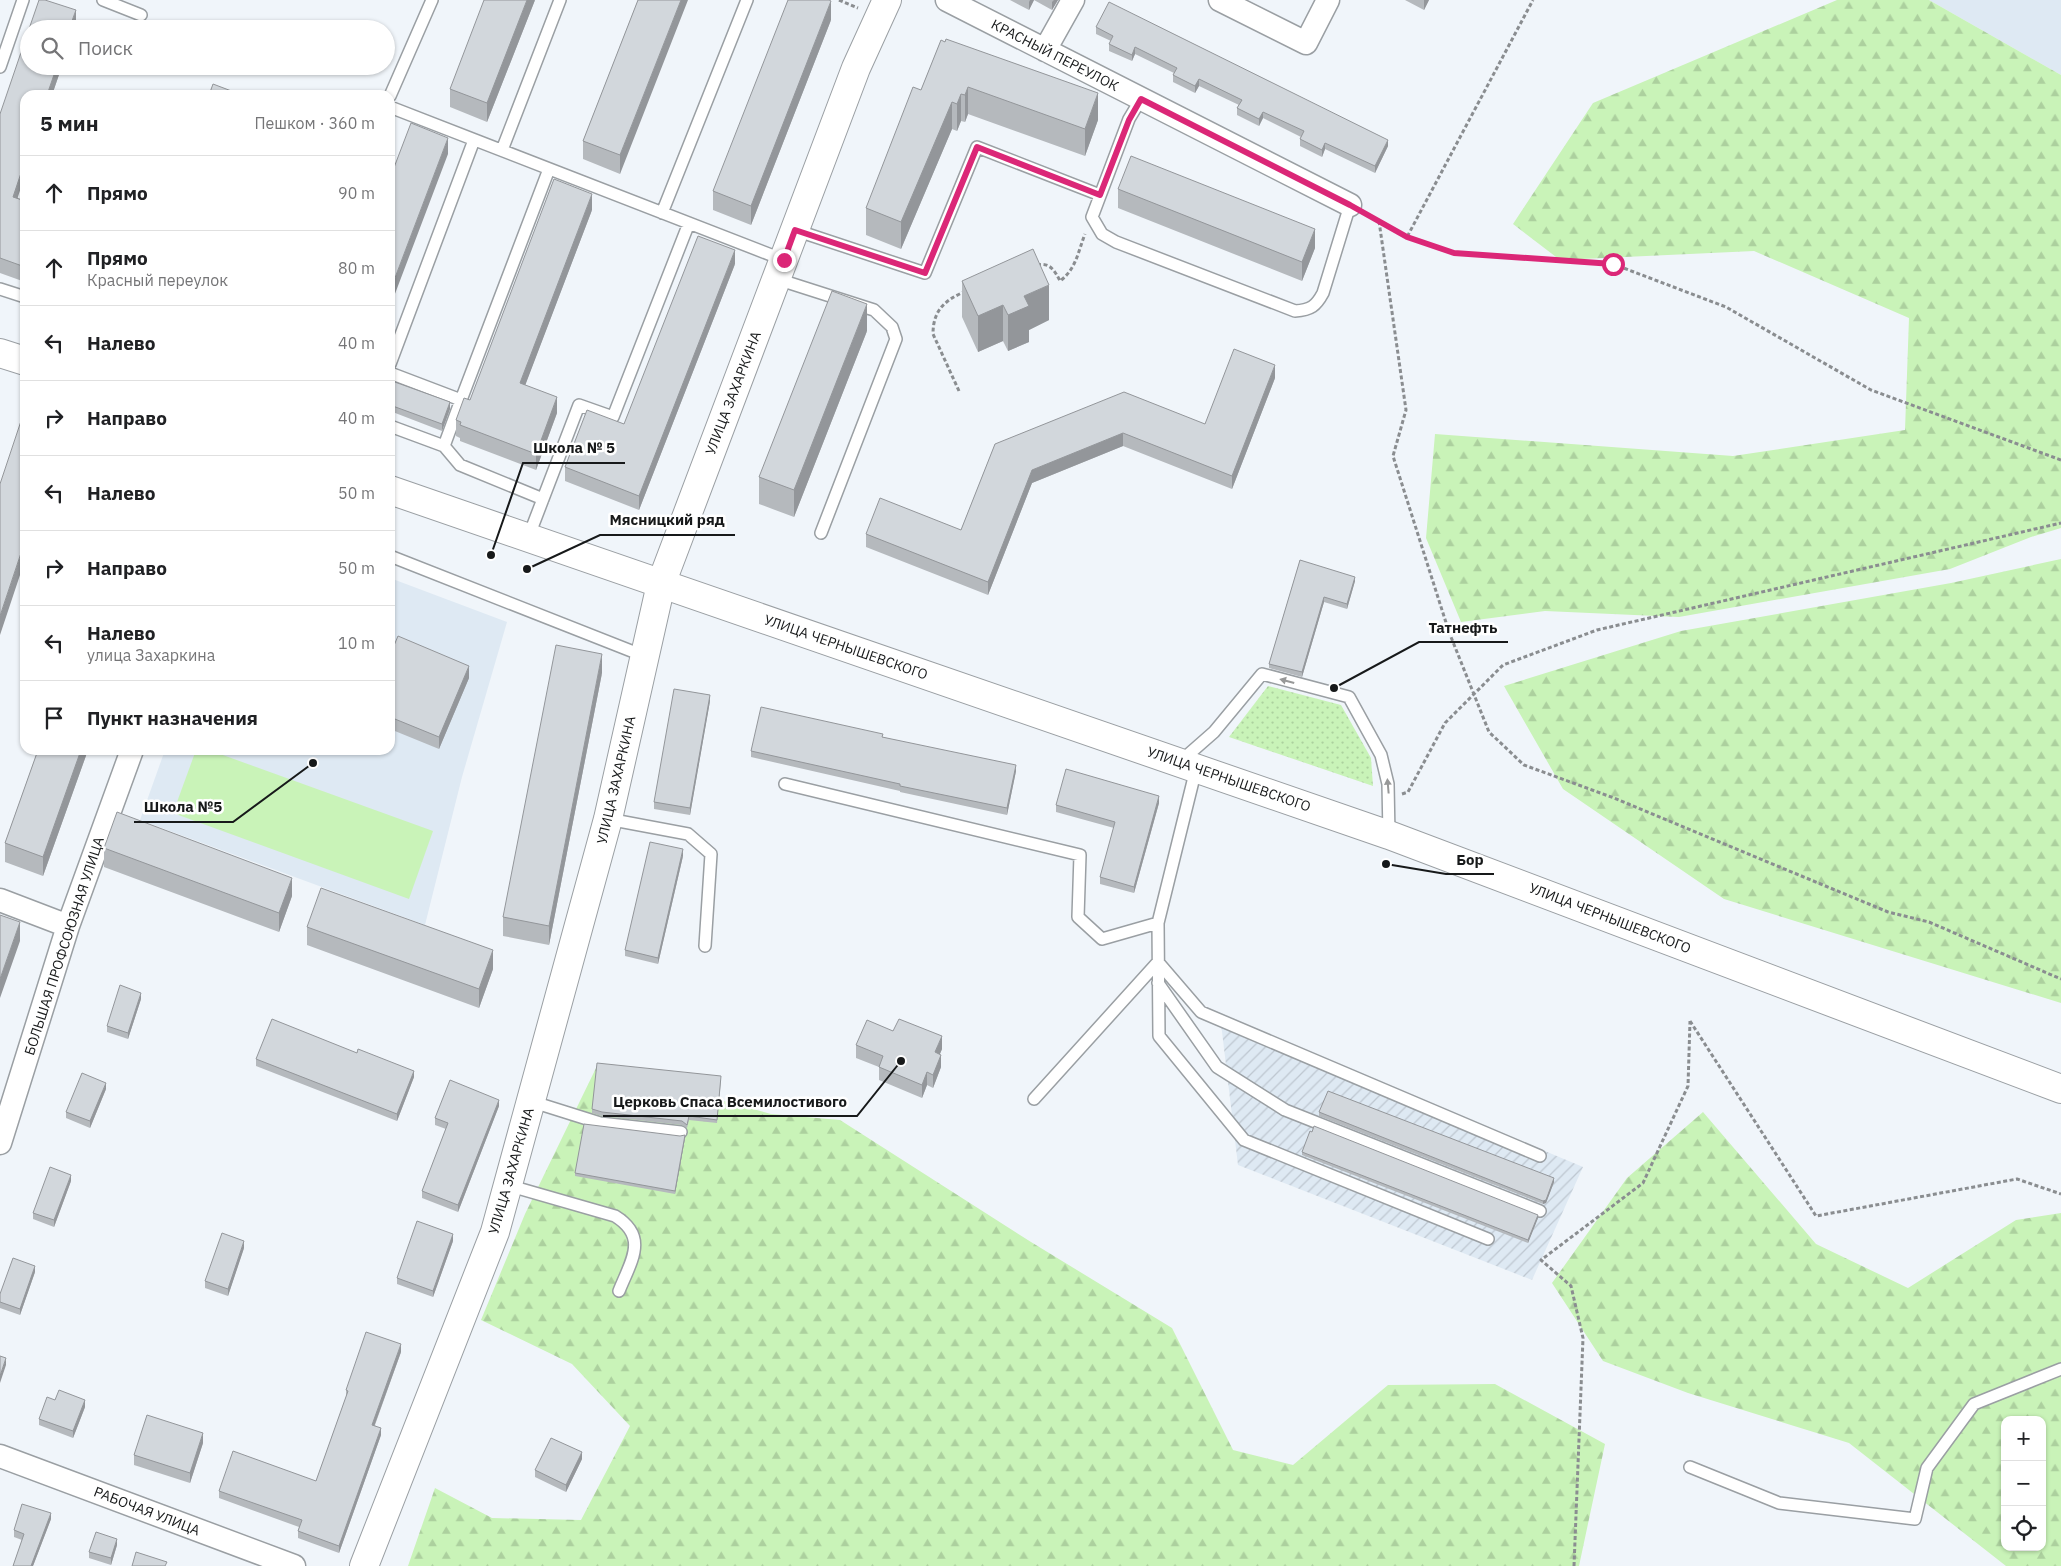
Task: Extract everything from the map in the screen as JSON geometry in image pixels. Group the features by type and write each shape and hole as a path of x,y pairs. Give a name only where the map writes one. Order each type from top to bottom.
{"main road":[{"name":"УЛИЦА ЗАХАРКИНА","path":"364,1566 495,1232 608,819 661,584 856,68 887,0"},
{"path":"0,352 20,360"},
{"name":"УЛИЦА ЧЕРНЫШЕВСКОГО","path":"395,492 1188,764 1388,835 2051,1086"}],"street":[{"name":"КРАСНЫЙ ПЕРЕУЛОК","path":"947,0 1350,205"},
{"path":"1045,50 1073,0"},
{"path":"1220,0 1306,43 1328,0"},
{"name":"БОЛЬШАЯ ПРОФСОЮЗНАЯ УЛИЦА","path":"0,1142 68,926 130,755"},
{"path":"0,900 68,926"},
{"name":"РАБОЧАЯ УЛИЦА","path":"0,1456 294,1566"}],"lane":[{"path":"0,67 24,0"},
{"path":"103,0 141,15"},
{"path":"393,90 432,0"},
{"path":"502,150 560,0"},
{"path":"662,213 747,0"},
{"path":"1141,99 1129,120 1092,217 1102,234 1116,242 1296,311 1307,311 1316,306 1323,293 1350,205"},
{"path":"395,109 689,223 780,269 874,310 892,328 896,340 821,533"},
{"path":"395,351 474,140"},
{"path":"795,230 925,273 977,147 1100,195"},
{"path":"444,446 549,169"},
{"path":"528,538 579,405 613,418 689,223"},
{"path":"0,288 20,295"},
{"path":"395,375 461,400"},
{"path":"395,428 444,446 460,465 543,499"},
{"path":"395,558 645,656"},
{"path":"1388,835 1388,784 1381,755 1349,697 1262,674 1188,764 1158,922 1158,1036 1244,1140 1488,1238"},
{"path":"785,784 1080,855 1078,917 1102,939 1158,922"},
{"path":"608,819 688,834 711,854 705,946"},
{"path":"1034,1099 1158,962"},
{"path":"1158,962 1200,1012 1540,1156"},
{"path":"1158,983 1217,1067 1285,1110 1540,1211"},
{"path":"2051,1086 2061,1103"},
{"path":"530,1102 600,1123 681,1132"},
{"path":"508,1185 615,1216 624,1222 631,1229 636,1242 619,1291"},
{"path":"1690,1467 1779,1503 1914,1519 1927,1468 1974,1404 2051,1372 2061,1370"}],"path":[{"path":"1407,237 1532,0"},
{"path":"1350,205 1407,237 1454,253 1613,264 1726,307 1871,390 2061,460"},
{"path":"1031,266 1047,265 1052,268 1060,281 1069,274 1074,267 1092,217"},
{"path":"1378,221 1406,410 1393,456 1449,632 1489,732 1524,766 1614,798 1888,912 1929,922 2061,979"},
{"path":"959,391 933,334 933,325 935,316 946,303 957,295 973,288"},
{"path":"1388,802 1408,792 1445,723 1503,665 1597,630 2061,523"},
{"path":"1574,1566 1583,1338 1571,1286 1541,1260 1644,1183 1688,1086 1690,1021 1816,1216 2017,1179 2061,1194"}],"shaded area":[{"path":"1929,0 2061,0 2061,75"},
{"path":"395,580 507,622 462,777 425,925 140,820 163,755 395,755"},
{"path":"1220,1015 1583,1167 1532,1280 1238,1165"}],"green space":[{"path":"1837,0 1929,0 2061,75 2061,528 2031,537 1950,569 1679,617 1545,611 1461,622 1426,538 1435,434 1733,456 1905,430 1909,318 1754,251 1560,260 1513,224 1593,103"},
{"path":"2061,559 2061,1003 1724,899 1563,789 1504,686 1681,631 1951,583"},
{"path":"1268,686 1341,705 1371,758 1373,786 1229,737"},
{"path":"194,755 223,755 433,831 409,899 173,813"},
{"path":"597,1066 771,1114 840,1120 1031,1242 1172,1328 1233,1450 1293,1465 1388,1385 1495,1384 1605,1444 1579,1566 408,1566 435,1488 492,1518 581,1520 630,1426 572,1364 481,1320 525,1214"},
{"path":"1703,1112 1816,1244 1908,1288 2016,1220 2061,1213 2061,1566 2006,1566 1849,1443 1688,1393 1603,1361 1552,1283 1627,1178"}],"building":[{"path":"39,0 45,0 76,10 72,20 32,20"},
{"path":"484,0 527,0 487,103 450,89"},
{"path":"638,0 681,0 620,155 583,141"},
{"path":"788,0 831,1 751,206 713,191"},
{"path":"1109,2 1388,140 1375,166 1325,143 1322,150 1300,139 1304,131 1263,112 1259,119 1237,108 1242,100 1199,79 1195,86 1173,75 1177,68 1135,47 1132,55 1109,44 1113,36 1096,27"},
{"path":"946,39 1098,93 1085,129 968,87 965,95 961,94 957,104 952,102 901,222 866,208 913,87 921,90 941,40 945,42"},
{"path":"20,55 20,75 54,75 49,90 20,90 20,176 13,197 20,199 20,265 0,258 0,114"},
{"path":"213,84 229,90 211,90"},
{"path":"411,123 448,138 395,278 395,165"},
{"path":"1131,156 1315,229 1302,262 1118,189"},
{"path":"554,179 592,194 520,383 557,397 536,454 460,425 461,422 456,420 464,398 470,400"},
{"path":"698,236 735,250 639,496 565,467 587,410 624,424"},
{"path":"1033,249 1049,285 1024,296 1029,306 1008,315 1003,305 978,316 962,281"},
{"path":"832,291 867,304 794,490 759,477"},
{"path":"1234,349 1275,365 1232,476 1123,433 1032,470 988,582 866,534 880,498 961,530 995,444 1124,392 1205,424"},
{"path":"395,382 450,402 442,424 395,407"},
{"path":"20,424 20,556 0,616 0,484"},
{"path":"1300,560 1355,577 1347,604 1324,597 1302,672 1269,664"},
{"path":"398,636 469,666 439,737 395,719 395,643"},
{"path":"556,645 602,654 549,926 503,917"},
{"path":"674,689 710,695 690,808 654,802"},
{"path":"761,707 883,734 882,737 1016,765 1007,808 900,786 900,784 751,751"},
{"path":"36,755 79,755 43,857 5,843"},
{"path":"1066,769 1159,796 1134,887 1100,877 1115,822 1056,805"},
{"path":"117,812 292,878 279,913 104,848"},
{"path":"650,842 683,849 658,958 625,950"},
{"path":"321,888 493,950 479,989 307,927"},
{"path":"0,915 20,922 0,979"},
{"path":"120,985 141,993 128,1033 107,1026"},
{"path":"272,1019 357,1053 358,1049 414,1071 397,1114 256,1059"},
{"path":"899,1019 942,1036 935,1052 941,1055 933,1075 927,1072 922,1085 879,1067 883,1056 856,1045 867,1020 893,1031"},
{"path":"597,1063 721,1076 717,1120 689,1116 687,1125 682,1121 602,1112 592,1109"},
{"path":"82,1073 106,1083 90,1121 66,1112"},
{"path":"450,1080 499,1100 458,1205 422,1191 448,1123 435,1118"},
{"path":"1328,1091 1554,1178 1546,1200 1543,1201 1319,1112"},
{"path":"584,1124 680,1136 685,1135 675,1191 575,1173"},
{"path":"1314,1126 1538,1215 1528,1240 1302,1152 1310,1131 1312,1132"},
{"path":"50,1167 71,1175 54,1220 33,1213"},
{"path":"417,1221 453,1234 433,1291 397,1278"},
{"path":"222,1233 244,1241 228,1289 205,1281"},
{"path":"13,1258 35,1266 20,1309 0,1302 0,1294"},
{"path":"366,1332 401,1344 372,1425 381,1428 339,1546 298,1531 302,1520 219,1491 233,1451 316,1481 348,1391 346,1390"},
{"path":"0,1356 6,1358 0,1376"},
{"path":"59,1390 85,1400 73,1431 39,1419 47,1397 55,1400"},
{"path":"147,1415 203,1433 190,1473 134,1455"},
{"path":"551,1438 582,1452 566,1485 535,1470"},
{"path":"22,1504 51,1513 31,1566 13,1566 24,1534 14,1530"},
{"path":"96,1532 117,1539 111,1558 89,1552"},
{"path":"136,1552 167,1562 165,1566 132,1566"}],"place":[{"name":"Школа № 5","path":"491,555"},
{"name":"Мясницкий ряд","path":"527,569"},
{"name":"Татнефть","path":"1334,688"},
{"name":"Школа №5","path":"313,763"},
{"name":"Бор","path":"1386,864"},
{"name":"Церковь Спаса Всемилостивого","path":"901,1061"}],"route":[{"path":"784,260 795,230 925,273 977,147 1100,195 1129,120 1141,99 1350,205 1407,237 1454,253 1613,264"}]}
